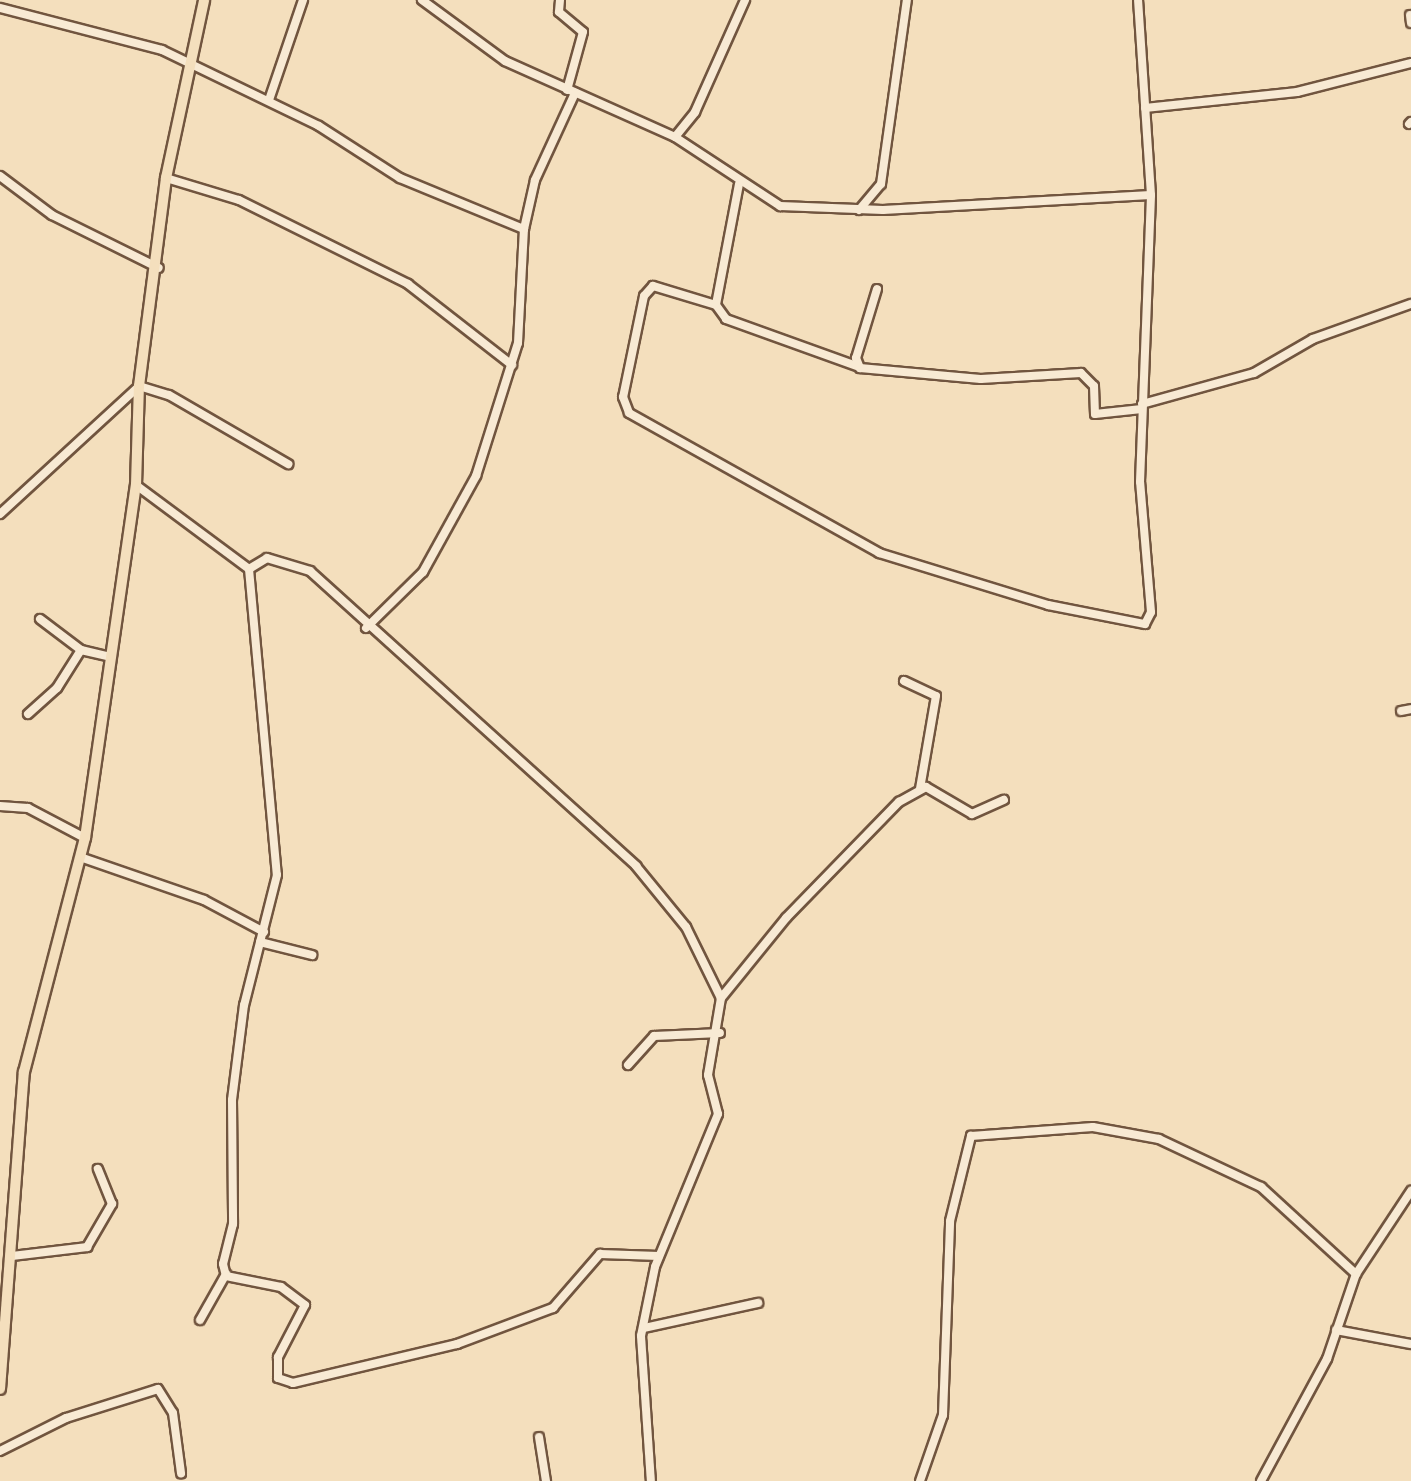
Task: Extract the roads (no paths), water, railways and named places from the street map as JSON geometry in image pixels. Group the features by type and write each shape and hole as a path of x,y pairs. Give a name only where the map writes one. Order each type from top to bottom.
{"main road":[{"path":"0,1389 24,1072 85,838 108,656 136,485 139,386 159,268 166,178 204,0"}],"street":[{"path":"12,0 4,10 189,63 269,100 400,178 524,229"},
{"path":"269,100 303,0"},
{"path":"422,0 505,61 675,137 739,184 780,206 859,210 1151,195"},
{"path":"366,628 423,572 449,530 481,464 512,365 524,229 544,149 571,91 583,32 559,12 560,0"},
{"path":"675,137 695,112 745,0"},
{"path":"859,210 872,199 907,0"},
{"path":"1138,0 1151,195 1142,406 1151,612 1139,626 879,553 629,413 623,397 647,290 716,305 726,319 860,368 981,379 1081,373 1094,386 1095,414 1142,406 1254,373 1313,339 1411,304"},
{"path":"1410,15 1411,23"},
{"path":"1145,108 1297,92 1411,63"},
{"path":"0,176 52,215 159,268"},
{"path":"166,178 239,200 408,284 512,365"},
{"path":"716,305 739,184"},
{"path":"860,368 856,358 877,289"},
{"path":"0,514 139,386 169,395 288,464"},
{"path":"136,485 249,569 277,875 260,943 232,1100 226,1274 200,1320"},
{"path":"249,569 267,558 299,564 366,628 636,866 686,927 721,998 720,1033 708,1075 718,1114 659,1256 644,1328 639,1369 652,1423 651,1481"},
{"path":"40,619 81,650 108,656"},
{"path":"28,714 57,688 81,650"},
{"path":"721,998 792,911 920,789 936,696 904,681"},
{"path":"920,789 939,791 972,814 1004,800"},
{"path":"0,806 28,808 85,838"},
{"path":"80,857 204,900 264,932"},
{"path":"260,943 312,955"},
{"path":"628,1065 654,1036 720,1033"},
{"path":"920,1481 943,1415 950,1221 971,1136 1093,1127 1159,1139 1261,1187 1356,1274"},
{"path":"12,1256 87,1247 112,1204 98,1169"},
{"path":"1261,1481 1306,1403 1356,1274 1411,1191"},
{"path":"226,1274 301,1298 305,1313 275,1371 293,1383 538,1317 567,1299 600,1254 659,1256"},
{"path":"644,1328 758,1303"},
{"path":"1336,1330 1411,1344"},
{"path":"0,1451 66,1418 158,1389 173,1413 181,1473"},
{"path":"539,1437 546,1481"}]}
